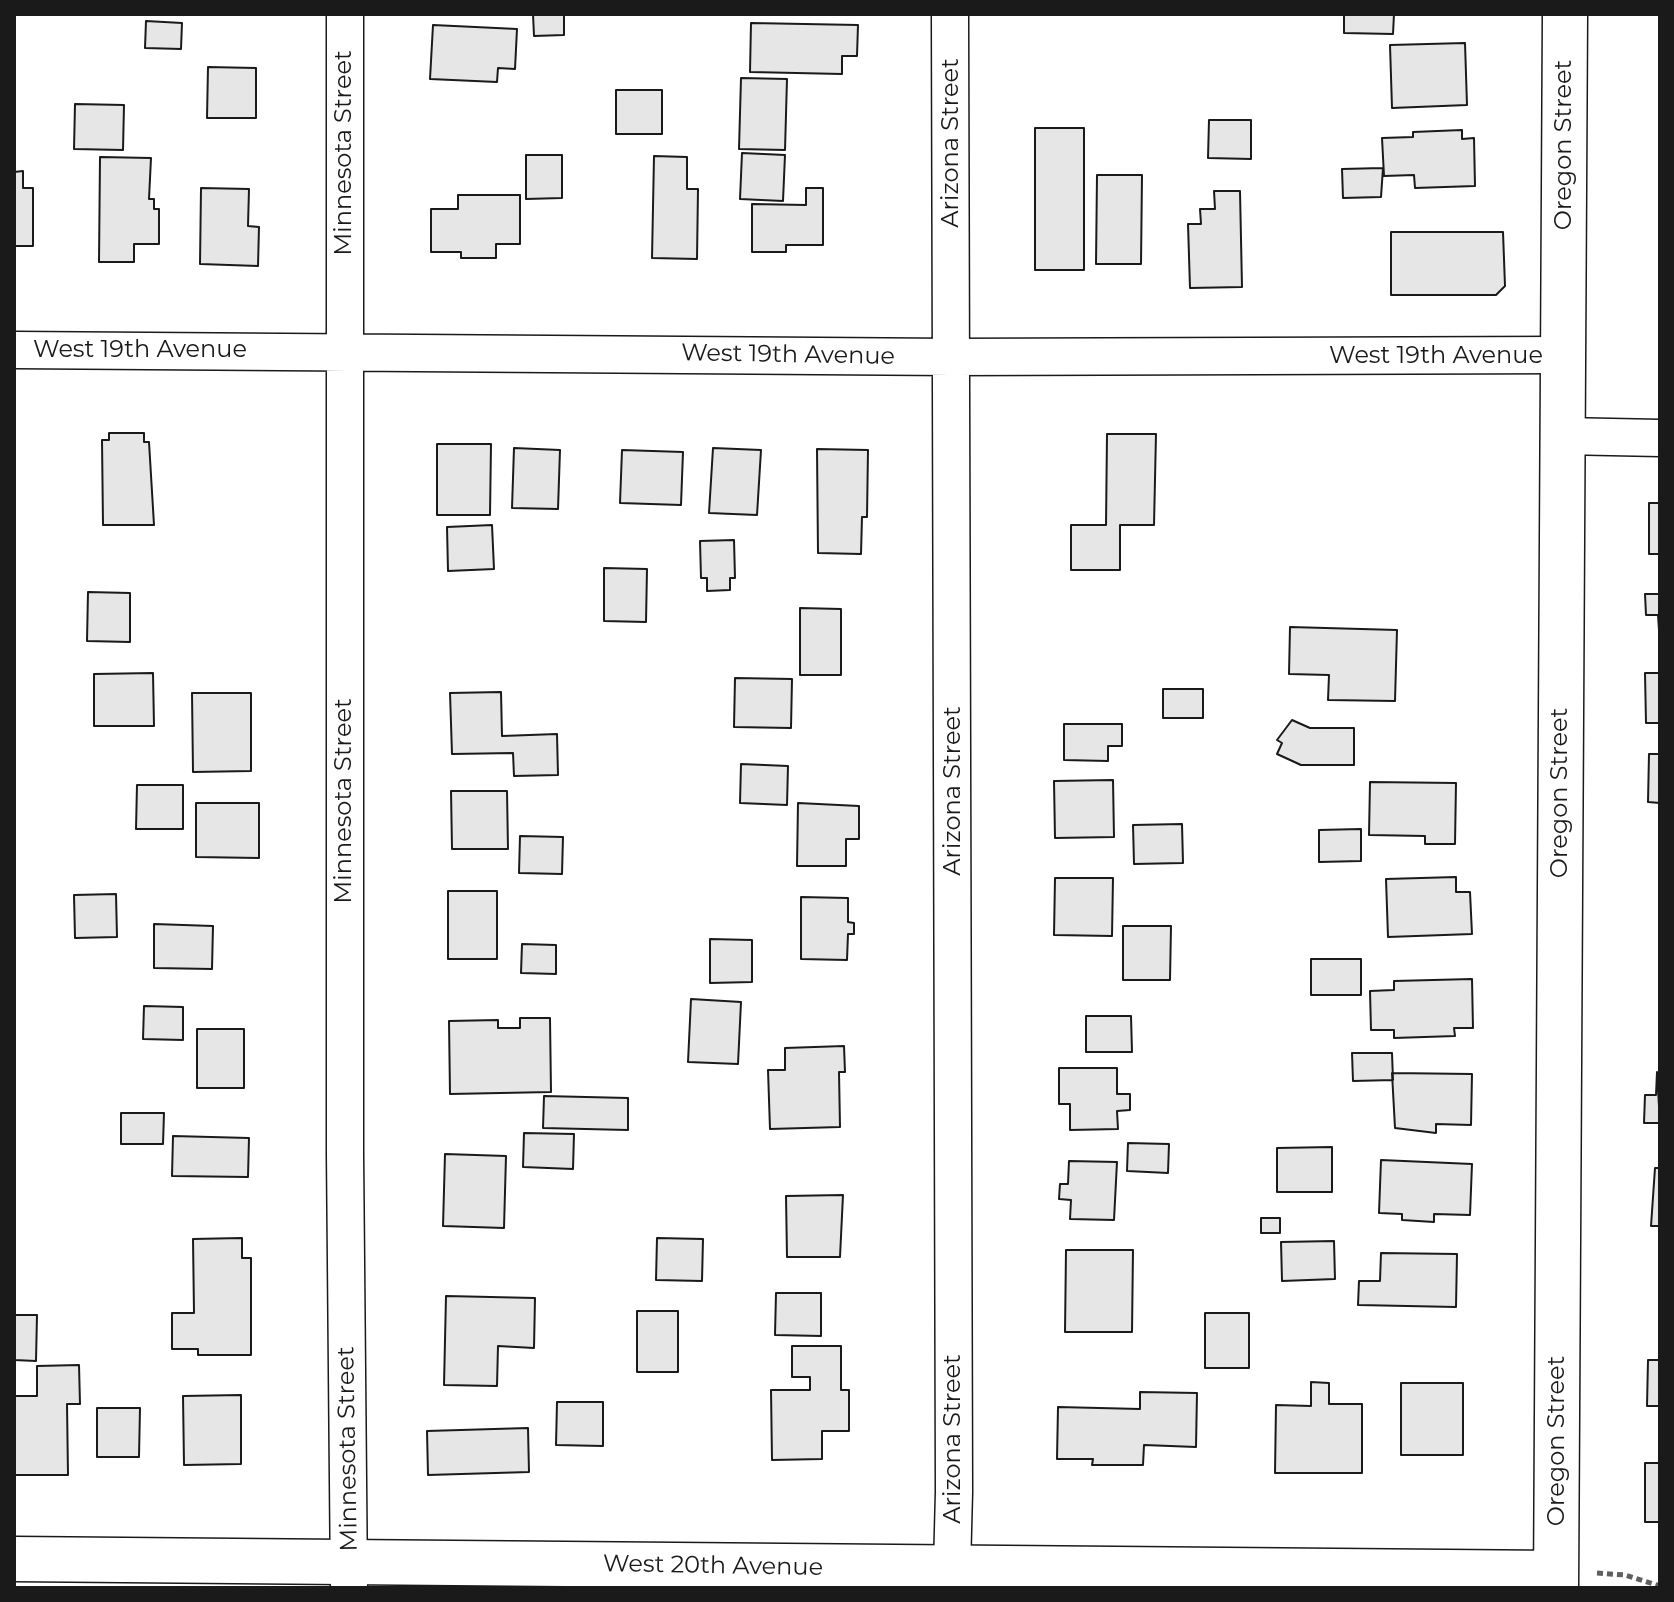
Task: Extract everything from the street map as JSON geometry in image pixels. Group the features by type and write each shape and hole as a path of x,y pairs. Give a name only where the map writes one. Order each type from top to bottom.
{"main road":[{"name":"Oregon Street","path":"1556,1580 1565,14"},
{"name":"West 20th Avenue","path":"14,1559 349,1575 952,1568 1556,1580"}],"street":[{"name":"Minnesota Street","path":"345,14 349,1575"},
{"name":"Arizona Street","path":"950,14 952,1568"},
{"name":"West 19th Avenue","path":"14,350 344,350 952,357 1562,355"},
{"path":"1562,436 1660,438"}],"path":[{"path":"1556,1580 1625,1575 1660,1586"}],"building":[{"path":"533,14 564,14 564,35 534,36"},
{"path":"1344,14 1394,14 1393,34 1344,33"},
{"path":"146,21 182,23 181,49 145,48"},
{"path":"751,23 858,25 857,56 842,56 842,74 750,72"},
{"path":"433,25 517,29 515,69 498,68 497,82 430,79"},
{"path":"1465,43 1467,105 1392,108 1390,45"},
{"path":"208,67 256,68 256,118 207,118"},
{"path":"741,78 787,79 785,150 739,149"},
{"path":"616,90 662,90 662,134 616,134"},
{"path":"75,104 124,105 123,150 74,149"},
{"path":"1209,120 1251,120 1251,159 1208,158"},
{"path":"1035,128 1084,128 1084,270 1035,270"},
{"path":"1462,130 1462,139 1474,138 1475,186 1415,188 1414,175 1384,176 1382,138 1413,137 1413,132"},
{"path":"742,153 785,155 783,201 740,199"},
{"path":"526,155 562,155 562,198 526,199"},
{"path":"654,156 687,157 687,189 698,189 697,259 652,258"},
{"path":"100,157 151,158 149,199 154,199 154,209 159,209 159,244 134,244 134,262 99,262"},
{"path":"1383,168 1381,197 1343,198 1342,169"},
{"path":"23,171 23,188 33,188 33,246 14,246 14,172"},
{"path":"1097,175 1142,175 1141,264 1096,264"},
{"path":"201,188 249,189 248,226 259,227 258,266 200,264"},
{"path":"806,188 823,188 823,245 786,245 786,252 752,252 752,204 806,205"},
{"path":"1214,191 1240,191 1242,287 1190,288 1188,224 1201,224 1200,209 1215,209"},
{"path":"458,195 520,195 520,244 496,244 496,258 461,258 461,252 431,252 431,209 458,209"},
{"path":"1391,232 1503,232 1505,286 1496,295 1391,295"},
{"path":"109,433 144,433 144,442 149,442 154,525 103,525 102,440 109,440"},
{"path":"1107,434 1156,434 1154,525 1120,525 1120,570 1071,570 1071,525 1106,525"},
{"path":"437,444 491,444 490,515 437,515"},
{"path":"514,448 560,450 558,509 512,508"},
{"path":"713,448 761,450 757,515 709,513"},
{"path":"817,449 868,450 867,517 862,517 861,554 818,553"},
{"path":"622,450 683,452 681,505 620,503"},
{"path":"1649,503 1660,503 1660,554 1649,554"},
{"path":"492,525 494,569 448,571 447,527"},
{"path":"734,540 735,578 730,578 730,590 707,591 707,578 701,578 700,541"},
{"path":"604,568 647,569 646,622 604,621"},
{"path":"88,592 130,593 130,642 87,641"},
{"path":"1645,594 1660,594 1660,645 1658,615 1646,615"},
{"path":"800,608 841,609 841,675 800,675"},
{"path":"1290,627 1397,630 1395,701 1328,700 1329,675 1289,674"},
{"path":"153,673 154,726 94,726 94,674"},
{"path":"1645,673 1660,673 1660,723 1646,723"},
{"path":"735,678 792,679 791,728 734,727"},
{"path":"1163,689 1203,689 1203,718 1163,718"},
{"path":"501,692 502,736 557,734 558,775 514,776 513,753 452,754 450,693"},
{"path":"192,693 251,693 251,771 193,772"},
{"path":"1292,720 1310,728 1354,728 1354,765 1301,765 1277,754 1282,743 1277,740"},
{"path":"1064,724 1122,724 1122,746 1108,746 1108,761 1064,760"},
{"path":"1649,754 1660,754 1660,803 1648,802"},
{"path":"741,764 788,766 787,805 740,803"},
{"path":"1113,780 1114,837 1055,838 1054,781"},
{"path":"1370,782 1456,783 1455,844 1425,844 1425,836 1369,835"},
{"path":"137,785 183,785 183,829 136,829"},
{"path":"451,791 507,791 508,849 452,849"},
{"path":"196,803 259,803 259,858 196,857"},
{"path":"798,803 859,806 859,839 846,839 846,866 797,866"},
{"path":"1182,824 1183,863 1134,864 1133,825"},
{"path":"1361,829 1361,861 1319,862 1319,830"},
{"path":"520,836 563,837 562,874 519,873"},
{"path":"1456,877 1456,892 1470,892 1472,934 1388,937 1386,879"},
{"path":"1055,878 1113,878 1112,936 1054,935"},
{"path":"448,891 497,891 497,959 448,959"},
{"path":"116,894 117,937 75,938 74,895"},
{"path":"801,897 848,898 848,922 854,923 854,934 848,934 847,960 801,959"},
{"path":"154,924 213,926 212,969 154,968"},
{"path":"1123,926 1171,926 1170,980 1123,980"},
{"path":"710,939 752,940 752,982 710,983"},
{"path":"522,944 556,945 556,974 521,973"},
{"path":"1311,959 1361,959 1361,995 1311,995"},
{"path":"1472,979 1473,1028 1454,1028 1455,1036 1394,1038 1394,1030 1371,1030 1370,991 1394,990 1394,981"},
{"path":"691,999 741,1002 738,1064 688,1062"},
{"path":"144,1006 183,1007 183,1040 143,1039"},
{"path":"1086,1016 1131,1016 1132,1052 1086,1052"},
{"path":"520,1018 550,1018 551,1092 450,1094 449,1021 498,1020 498,1028 520,1028"},
{"path":"197,1029 244,1029 244,1088 197,1088"},
{"path":"844,1046 845,1072 839,1072 840,1127 770,1129 768,1070 785,1070 785,1048"},
{"path":"1352,1053 1392,1053 1393,1080 1353,1081"},
{"path":"1059,1068 1117,1068 1117,1094 1130,1094 1130,1110 1117,1111 1118,1129 1070,1130 1070,1104 1059,1104"},
{"path":"1657,1072 1660,1123 1644,1123 1645,1095 1656,1095"},
{"path":"1392,1073 1472,1074 1471,1125 1436,1124 1436,1133 1395,1128"},
{"path":"544,1096 628,1098 628,1130 543,1128"},
{"path":"121,1113 164,1113 163,1144 121,1144"},
{"path":"524,1133 574,1134 573,1169 523,1167"},
{"path":"173,1136 249,1138 248,1177 172,1176"},
{"path":"1128,1143 1169,1144 1168,1173 1127,1171"},
{"path":"1332,1147 1332,1192 1277,1192 1277,1148"},
{"path":"445,1154 506,1156 504,1228 443,1226"},
{"path":"1381,1160 1472,1164 1470,1215 1434,1214 1434,1222 1402,1220 1402,1214 1379,1213"},
{"path":"1069,1161 1117,1162 1114,1220 1070,1219 1071,1200 1059,1199 1060,1184 1068,1184"},
{"path":"1655,1168 1660,1168 1660,1226 1651,1226"},
{"path":"843,1195 840,1257 787,1257 786,1196"},
{"path":"1261,1218 1280,1218 1280,1233 1261,1233"},
{"path":"242,1238 242,1258 251,1258 251,1355 198,1355 198,1349 172,1349 172,1313 194,1313 193,1239"},
{"path":"657,1238 703,1239 702,1281 656,1280"},
{"path":"1334,1241 1335,1279 1282,1281 1281,1242"},
{"path":"1066,1250 1133,1250 1132,1332 1065,1332"},
{"path":"1381,1253 1457,1254 1456,1307 1358,1305 1359,1281 1380,1281"},
{"path":"776,1293 821,1293 821,1336 775,1335"},
{"path":"446,1296 535,1298 534,1348 498,1346 497,1386 444,1385"},
{"path":"637,1311 678,1311 678,1372 637,1372"},
{"path":"1205,1313 1249,1313 1249,1368 1205,1368"},
{"path":"14,1315 37,1315 36,1361 14,1360"},
{"path":"792,1346 841,1346 841,1390 849,1390 849,1431 822,1431 822,1459 772,1460 771,1390 810,1390 810,1377 792,1377"},
{"path":"1648,1360 1660,1360 1660,1406 1647,1406"},
{"path":"79,1365 80,1404 67,1404 68,1475 14,1475 14,1396 37,1396 37,1366"},
{"path":"1311,1382 1329,1383 1329,1404 1362,1404 1362,1473 1275,1473 1276,1405 1311,1406"},
{"path":"1401,1383 1463,1383 1463,1455 1401,1455"},
{"path":"1140,1392 1197,1393 1196,1447 1144,1445 1143,1465 1092,1465 1093,1459 1057,1459 1058,1407 1140,1409"},
{"path":"241,1395 241,1464 184,1465 183,1396"},
{"path":"557,1402 603,1402 603,1446 556,1445"},
{"path":"97,1408 140,1408 139,1457 97,1457"},
{"path":"528,1428 529,1472 428,1475 427,1431"},
{"path":"1645,1463 1660,1463 1660,1522 1645,1522"}]}
